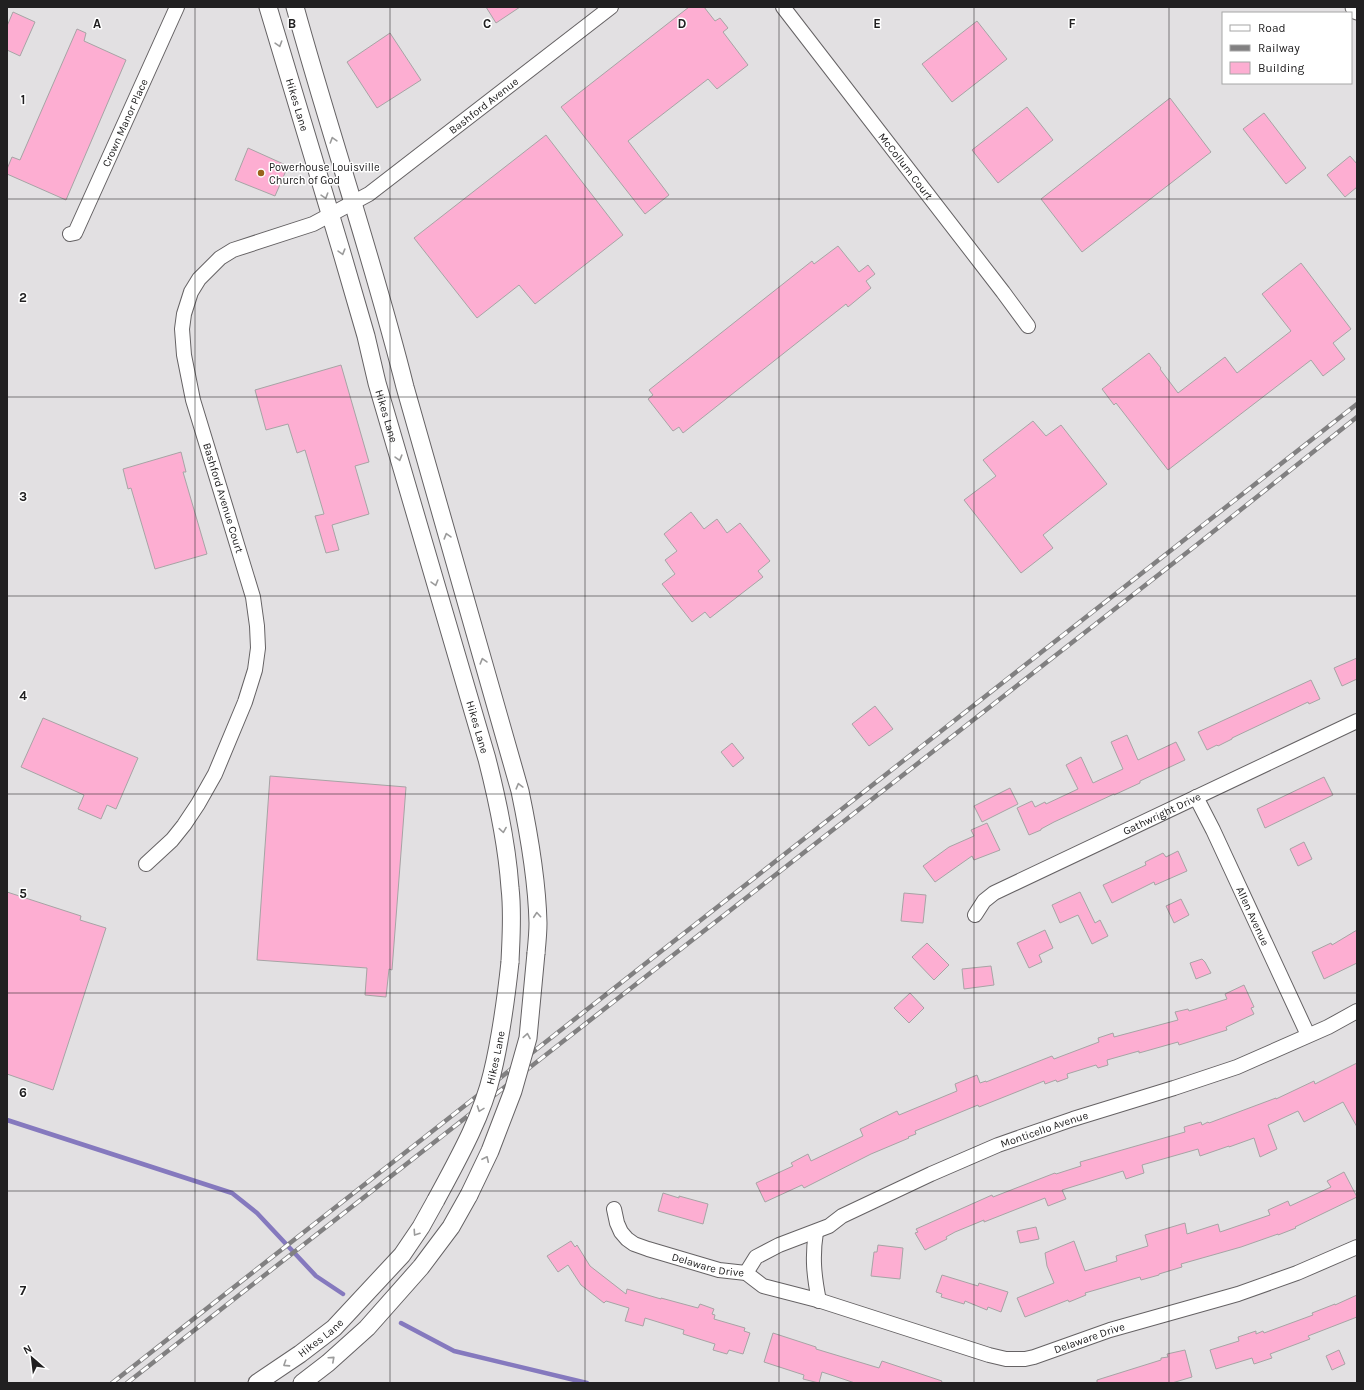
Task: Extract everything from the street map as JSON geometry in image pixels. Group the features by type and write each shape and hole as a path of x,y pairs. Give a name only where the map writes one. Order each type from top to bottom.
{"street":[{"name":"Crown Manor Place","path":"70,234 75,233 177,7"},
{"name":"Hikes Lane","path":"257,1383 300,1354 334,1328 402,1255 421,1227 436,1200 469,1137 492,1075 507,993 512,923 506,853 498,804 377,383 366,336 268,7"},
{"name":"Hikes Lane","path":"295,7 324,109 354,203 389,323 405,387 520,791 530,840 538,923 528,1038 510,1098 490,1151 469,1195 451,1227 421,1267 377,1317 328,1363 302,1383"},
{"name":"Bashford Avenue","path":"354,203 376,189 612,7"},
{"name":"McCollum Court","path":"783,7 1028,326"},
{"name":"Bashford Avenue Court","path":"146,864 172,840 184,825 215,774 245,702 255,670 258,648 253,597 193,400 184,355 182,329 184,314 192,292 199,279 220,258 233,250 313,224 354,203"},
{"name":"Gathwright Drive","path":"975,915 984,901 994,893 1357,721"},
{"name":"Allen Avenue","path":"1196,798 1213,830 1308,1035"},
{"name":"Monticello Avenue","path":"746,1273 756,1257 786,1242 829,1226 842,1216 931,1174 998,1146 1073,1119 1237,1067 1295,1043 1357,1011"},
{"name":"Delaware Drive","path":"614,1210 621,1232 634,1244 719,1270 746,1273 763,1286 819,1301 989,1355 1006,1359 1025,1359 1034,1357 1110,1330 1238,1294 1297,1273 1357,1247"},
{"path":"816,1232 813,1252 814,1277 819,1301"}],"building":[{"path":"486,7 520,7 496,23"},
{"path":"689,7 704,7 715,21 720,18 728,28 723,32 748,65 717,89 708,79 628,141 669,195 645,214 561,107"},
{"path":"13,12 35,22 20,56 7,50 7,26"},
{"path":"977,21 1007,59 952,102 922,64"},
{"path":"77,29 86,33 84,41 126,60 66,200 7,174 7,169 12,157 20,160"},
{"path":"390,33 421,80 377,108 347,62"},
{"path":"1170,98 1211,152 1082,252 1041,199"},
{"path":"1027,107 1053,140 998,183 972,150"},
{"path":"1264,113 1306,168 1286,184 1243,129"},
{"path":"546,135 623,235 535,304 519,285 477,318 414,238"},
{"name":"Powerhouse Louisville Church of God","path":"248,148 288,166 275,196 235,180"},
{"path":"1350,156 1357,164 1357,187 1345,197 1327,175"},
{"path":"838,246 859,272 868,265 875,274 866,281 871,288 848,307 846,304 683,433 679,427 673,431 648,399 653,395 649,390 812,261 814,264"},
{"path":"1301,263 1351,329 1333,343 1345,359 1323,376 1311,360 1168,470 1116,403 1114,405 1102,389 1149,353 1178,393 1225,357 1237,373 1291,331 1262,294"},
{"path":"341,365 369,462 355,466 369,514 332,525 339,550 326,553 315,516 324,514 305,450 297,453 288,424 266,430 255,390"},
{"path":"1033,421 1046,436 1061,425 1107,484 1043,535 1053,548 1021,573 964,500 996,476 983,460"},
{"path":"181,452 186,472 183,472 207,554 155,569 131,488 128,489 123,469"},
{"path":"691,512 704,529 717,519 727,533 740,523 770,561 758,571 763,577 710,618 705,612 692,622 662,584 675,574 665,560 677,551 664,534"},
{"path":"1357,658 1357,679 1342,686 1334,668"},
{"path":"1311,680 1320,699 1309,704 1308,702 1207,750 1198,732"},
{"path":"875,706 893,729 869,746 852,724"},
{"path":"43,718 138,758 116,809 107,805 101,819 78,809 84,795 21,767"},
{"path":"1127,735 1138,760 1176,742 1185,760 1140,781 1140,783 1029,835 1017,808 1032,801 1035,807 1045,802 1046,804 1078,789 1066,765 1081,757 1093,783 1123,769 1111,742"},
{"path":"732,743 744,758 733,767 721,752"},
{"path":"270,776 406,787 392,970 389,969 386,997 365,995 367,968 257,960"},
{"path":"1324,777 1333,795 1265,828 1257,809"},
{"path":"1010,788 1018,804 982,822 974,806"},
{"path":"987,823 1000,850 974,860 972,856 935,882 923,866 949,847 974,836 971,830"},
{"path":"1304,842 1312,859 1298,866 1290,849"},
{"path":"1178,851 1187,871 1155,885 1154,882 1112,903 1103,885 1146,865 1145,862 1163,853 1166,857"},
{"path":"7,892 81,916 80,920 106,928 53,1090 7,1074"},
{"path":"1080,892 1095,923 1100,920 1108,936 1092,944 1078,915 1060,923 1052,905"},
{"path":"904,893 926,895 923,923 901,921"},
{"path":"1181,899 1189,915 1174,923 1166,906"},
{"path":"1045,930 1053,948 1039,955 1042,962 1029,968 1017,943"},
{"path":"1357,930 1357,963 1324,979 1312,952 1331,943 1332,945"},
{"path":"927,943 949,965 934,980 912,957"},
{"path":"1202,959 1211,973 1196,979 1190,963"},
{"path":"991,966 994,985 964,989 962,969"},
{"path":"1244,985 1254,1007 1251,1008 1254,1014 1226,1027 1227,1030 1179,1045 1178,1042 1107,1060 1108,1065 1098,1068 1096,1065 1067,1074 1068,1078 1057,1082 1056,1080 1045,1084 1044,1081 979,1107 978,1105 915,1131 916,1134 908,1137 909,1138 871,1154 804,1188 802,1185 765,1202 756,1183 793,1166 791,1163 808,1154 811,1161 863,1136 860,1129 897,1111 899,1115 957,1091 955,1084 977,1075 980,1083 986,1082 1052,1056 1054,1059 1099,1042 1098,1038 1113,1033 1114,1037 1178,1020 1175,1012 1188,1009 1189,1011 1227,999 1225,994"},
{"path":"910,993 924,1008 909,1023 894,1008"},
{"path":"1357,1063 1357,1127 1343,1102 1304,1122 1298,1111 1268,1125 1277,1149 1260,1157 1254,1138 1200,1156 1198,1149 1142,1165 1144,1173 1126,1179 1123,1171 1062,1190 1066,1199 1048,1206 1045,1198 984,1222 984,1220 955,1232 946,1237 947,1239 925,1250 915,1233 918,1232 916,1229 992,1195 993,1197 1055,1173 1056,1174 1081,1166 1080,1162 1185,1132 1184,1127 1201,1122 1202,1125 1208,1122 1209,1123 1276,1099 1314,1081 1315,1084"},
{"path":"1344,1172 1357,1197 1295,1227 1296,1228 1278,1235 1181,1264 1182,1267 1159,1275 1141,1280 1140,1277 1085,1293 1086,1295 1069,1302 1068,1300 1025,1317 1017,1298 1054,1283 1047,1266 1045,1253 1074,1241 1085,1271 1117,1261 1116,1256 1148,1246 1145,1235 1185,1223 1187,1234 1218,1224 1220,1232 1270,1215 1268,1210 1288,1201 1290,1206 1331,1187 1327,1181"},
{"path":"663,1193 708,1204 703,1224 658,1211"},
{"path":"1036,1227 1039,1239 1020,1243 1017,1231"},
{"path":"571,1241 575,1247 577,1245 590,1266 626,1294 627,1289 698,1308 700,1304 714,1309 712,1314 715,1315 714,1319 745,1328 744,1331 750,1333 743,1354 729,1350 727,1354 713,1350 715,1344 683,1334 684,1330 645,1318 643,1326 625,1321 629,1308 606,1301 604,1303 581,1285 568,1265 558,1272 547,1256"},
{"path":"878,1245 903,1248 900,1279 871,1276 874,1252 877,1252"},
{"path":"942,1275 978,1286 979,1283 1008,1292 1001,1312 988,1307 987,1310 965,1301 964,1304 941,1297 942,1294 936,1292"},
{"path":"1357,1295 1357,1317 1308,1336 1310,1339 1270,1354 1272,1358 1254,1364 1252,1358 1216,1369 1210,1350 1239,1341 1238,1337 1256,1331 1256,1334 1263,1331 1264,1333 1313,1315 1312,1313"},
{"path":"773,1333 816,1347 816,1349 879,1368 882,1361 942,1381 941,1383 855,1383 822,1372 819,1383 803,1379 804,1375 764,1362"},
{"path":"1185,1350 1192,1377 1172,1383 1097,1383 1097,1380 1161,1360 1161,1358 1168,1357 1167,1354"},
{"path":"1339,1350 1345,1364 1332,1370 1326,1356"}],"waterway":[{"path":"7,1120 232,1193 257,1213 316,1276 343,1294"},
{"path":"401,1323 454,1351 587,1383"}],"railway":[{"path":"112,1383 1357,404"},
{"path":"127,1383 1194,547 1357,417"}],"place":[{"name":"Powerhouse Louisville Church of God","path":"261,173"}]}
